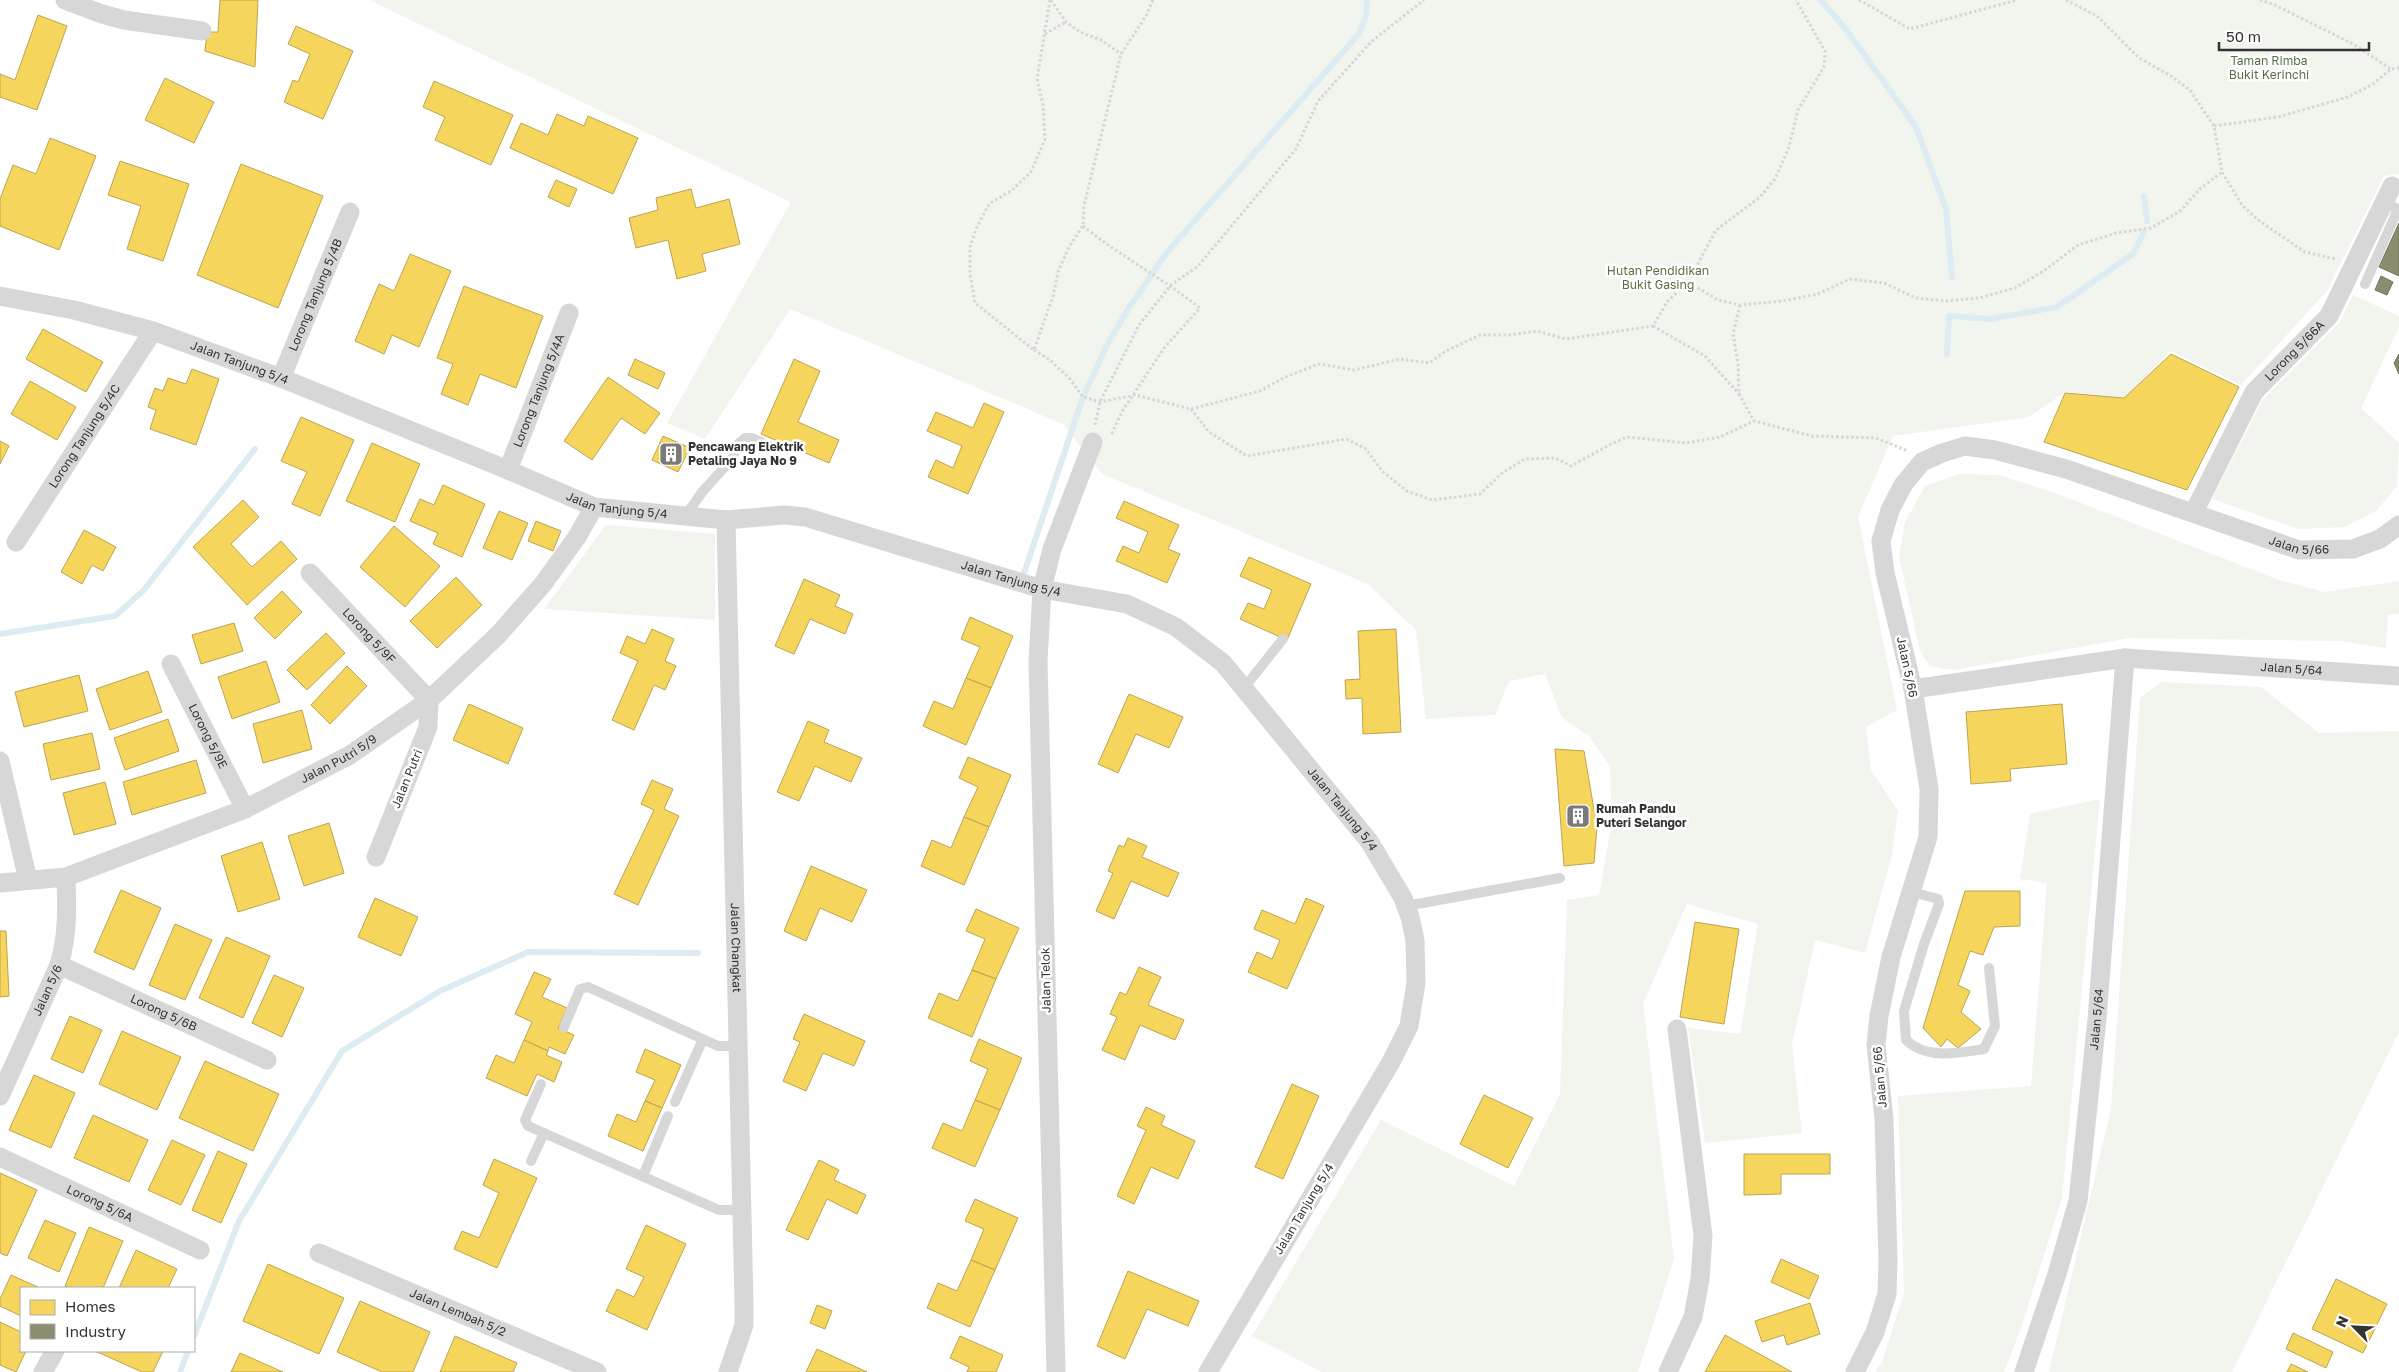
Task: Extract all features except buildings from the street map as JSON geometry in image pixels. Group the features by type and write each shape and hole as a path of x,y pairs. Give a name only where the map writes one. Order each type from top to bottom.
{"street":[{"path":"66,0 124,20 202,31"},
{"name":"Lorong 5/66A","path":"2194,512 2254,392 2329,316 2356,265 2388,194"},
{"name":"Lorong Tanjung 5/4B","path":"281,378 350,212"},
{"name":"Jalan Tanjung 5/4","path":"0,296 74,310 153,331 281,378 594,507 726,520 784,515 805,517 1042,589 1127,604 1176,627 1223,663 1369,841 1406,906 1415,940 1416,983 1409,1026 1392,1062 1208,1372"},
{"name":"Lorong Tanjung 5/4A","path":"508,470 570,313"},
{"name":"Lorong Tanjung 5/4C","path":"16,542 153,331"},
{"name":"Jalan Telok","path":"1056,1372 1038,661 1042,589 1052,549 1093,442"},
{"name":"Jalan 5/66","path":"1855,1372 1875,1332 1887,1294 1888,1260 1884,1119 1876,1045 1891,957 1928,837 1929,789 1913,689 1885,573 1881,541 1894,501 1903,485 1922,462 1964,446 1994,450 2066,468 2299,550 2353,549 2380,539 2399,525"},
{"name":"Jalan Putri 5/9","path":"0,883 66,877 245,809 350,755 428,700 498,635 543,584 577,537 594,507"},
{"name":"Jalan Changkat","path":"726,520 744,1325 728,1372"},
{"name":"Lorong 5/9F","path":"310,573 428,700"},
{"name":"Jalan 5/64","path":"2024,1372 2057,1274 2078,1201 2098,1009 2125,658"},
{"name":"Jalan 5/64","path":"1913,689 2125,658 2399,676"},
{"name":"Lorong 5/9E","path":"171,664 245,809"},
{"name":"Jalan Putri","path":"376,857 428,727 428,700"},
{"path":"0,761 28,880"},
{"name":"Jalan 5/6","path":"0,1096 59,965 65,943 67,920 66,877"},
{"name":"Lorong 5/6B","path":"59,965 267,1060"},
{"path":"1668,1372 1693,1317 1700,1280 1703,1236 1678,1029"},
{"name":"Lorong 5/6A","path":"0,1157 200,1250"},
{"name":"Jalan Lembah 5/2","path":"319,1253 555,1364 597,1372"},
{"path":"43,1372 54,1352"}],"lane":[{"path":"2365,284 2398,209 2388,194"},
{"path":"686,515 703,491 732,459 739,444 745,438 752,438 770,446"},
{"path":"1244,688 1283,639"},
{"path":"1406,906 1560,878"},
{"path":"1912,892 1938,899 1939,904 1924,944 1904,1011 1906,1040 1916,1050 1946,1055 1984,1049 1995,1026 1989,968"},
{"path":"564,1027 580,989 585,987 718,1046 738,1046"},
{"path":"675,1102 703,1039"},
{"path":"541,1084 525,1120 528,1126 719,1210 741,1210"},
{"path":"643,1176 668,1116"},
{"path":"531,1161 544,1132"}],"path":[{"path":"1050,0 1066,22 1080,32 1101,40 1121,54"},
{"path":"1050,0 1037,79 1043,104 1044,139 1031,172 1012,190 989,204 976,229 970,247 970,274 975,303 1034,350 1050,360 1069,378 1084,397 1100,402 1135,395 1191,409 1260,391 1283,378 1319,364 1354,370 1400,359 1429,363 1446,351 1480,335 1509,335 1537,331 1566,339 1653,326 1705,356 1739,394 1754,422"},
{"path":"1034,350 1053,296 1058,272 1069,247 1083,226 1084,206 1121,54 1146,16 1152,0"},
{"path":"1093,442 1100,402 1139,325 1171,285 1198,266 1296,149 1318,101 1372,41 1424,0"},
{"path":"1653,326 1667,302 1688,282 1716,230 1760,197 1774,179 1789,147 1798,110 1824,68 1825,51 1796,0"},
{"path":"1859,0 1910,29 2018,0"},
{"path":"2066,0 2097,16 2139,58 2171,76 2190,90 2214,126 2222,172 2242,205 2270,229 2305,252 2356,265"},
{"path":"2260,0 2273,4 2354,44 2391,69"},
{"path":"1045,34 1066,22"},
{"path":"2214,126 2278,117 2348,98 2373,84 2391,69 2399,68"},
{"path":"1688,282 1718,300 1740,304 1783,301 1818,294 1850,279 1884,284 1916,298 1946,300 1978,298 2015,288 2078,245 2116,233 2152,228 2180,211 2201,188 2222,172"},
{"path":"1083,226 1114,251 1171,285 1200,308 1164,348 1135,395 1123,410 1112,434 1093,442"},
{"path":"1739,394 1738,364 1733,334 1740,304"},
{"path":"1191,409 1209,432 1247,456 1346,439 1365,448 1383,472 1407,491 1432,500 1480,494 1502,473 1525,459 1556,458 1571,466 1627,437 1686,443 1720,437 1754,422 1812,436 1876,438 1914,454 1922,462"}],"green space":[{"path":"369,0 2399,0 2399,174 2384,176 2327,291 2241,385 2171,351 2124,397 2065,392 2029,417 1893,436 1858,517 1897,710 1866,727 1871,770 1898,811 1892,854 1865,953 1815,940 1792,1045 1802,1133 1705,1143 1688,1028 1740,1034 1758,924 1687,904 1643,1004 1674,1259 1638,1372 1322,1372 1252,1336 1381,1120 1514,1186 1560,1094 1567,900 1599,895 1612,821 1610,766 1589,736 1562,718 1545,674 1509,681 1495,715 1426,719 1416,630 1368,584 1102,474 1063,424 790,309 705,439 667,423 791,202"},
{"path":"2353,295 2399,316 2399,327 2361,408 2399,443 2397,486 2376,511 2345,527 2299,529 2212,499 2263,399 2339,323"},
{"path":"1959,474 1999,475 2058,494 2279,580 2324,592 2399,581 2399,614 2388,615 2386,648 2340,641 2129,638 1954,670 1930,666 1920,651 1899,556 1905,522 1925,486"},
{"path":"606,525 715,534 715,620 544,609"},
{"path":"2161,682 2261,687 2319,733 2399,731 2399,1032 2232,1372 2049,1372 2111,1109 2140,698"},
{"path":"2100,799 2062,1198 2021,1328 2004,1372 1875,1372 1882,1362 1904,1293 1898,1096 2031,1086 2047,883 2020,879 2030,814"}],"waterway":[{"path":"1023,576 1083,397 1108,343 1130,306 1168,251 1359,34 1366,16 1367,0"},
{"path":"1821,0 1848,32 1916,127 1946,209 1952,277"},
{"path":"2144,196 2147,221"},
{"path":"1947,354 1949,316 1990,319 2057,307 2133,254 2144,232"},
{"path":"0,634 115,616 143,591 255,449"},
{"path":"195,1333 239,1221 342,1051 440,991 528,952 698,953"},
{"path":"180,1372 188,1352"}],"place":[{"name":"Pencawang Elektrik Petaling Jaya No 9","path":"671,454"},
{"name":"Rumah Pandu Puteri Selangor","path":"1578,816"}],"park label":[{"name":"Taman Rimba Bukit Kerinchi","path":"2269,68"},
{"name":"Hutan Pendidikan Bukit Gasing","path":"1658,278"}]}
